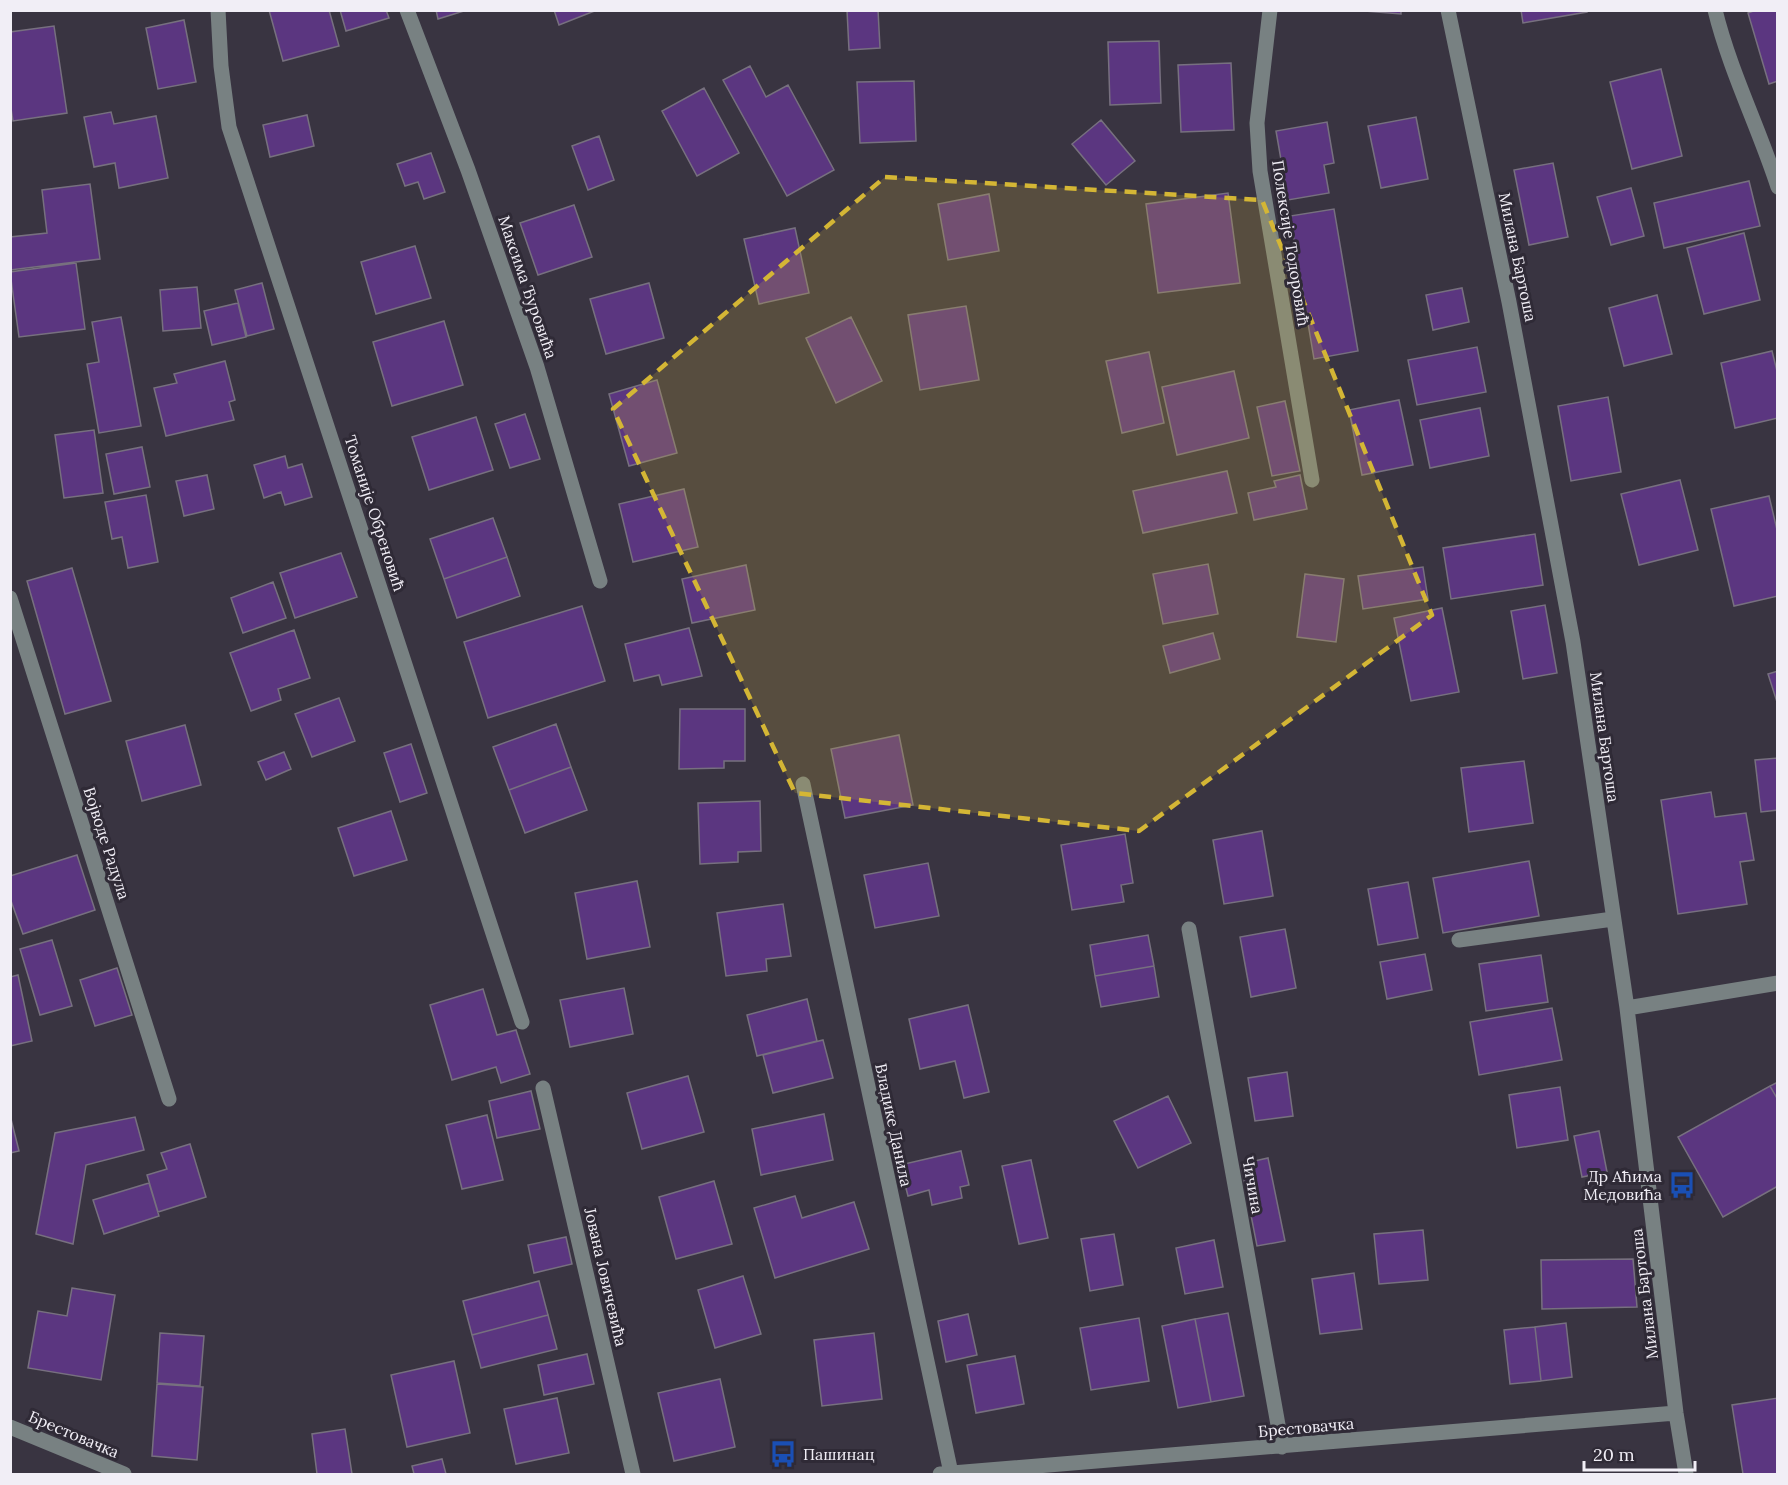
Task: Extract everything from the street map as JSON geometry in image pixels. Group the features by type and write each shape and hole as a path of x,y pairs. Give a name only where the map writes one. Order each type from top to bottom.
{"street":[{"name":"Томаније Обреновић","path":"218,10 221,66 229,127 522,1022"},
{"name":"Максима Ђуровића","path":"407,10 468,170 537,367 600,581"},
{"name":"Полексије Тодоровић","path":"1270,10 1257,123 1260,171 1312,480"},
{"name":"Милана Бартоша","path":"1448,10 1509,302 1573,642 1627,1008 1676,1413 1686,1474"},
{"path":"1715,10 1733,67 1778,187"},
{"name":"Војводе Радула","path":"10,598 169,1099"},
{"name":"Владике Данила","path":"802,784 945,1474"},
{"path":"1459,940 1613,919"},
{"name":"Чичина","path":"1190,929 1282,1447"},
{"path":"1627,1008 1778,983"},
{"name":"Јована Јовичевића","path":"543,1088 633,1474"},
{"name":"Брестовачка","path":"945,1474 1676,1413"},
{"name":"Брестовачка","path":"10,1427 124,1474"}],"highlighted area":[{"path":"885,177 1262,200 1432,615 1139,831 795,793 613,409"}],"building":[{"path":"269,10 329,10 339,46 283,61"},
{"path":"340,10 386,10 389,18 346,31"},
{"path":"436,10 467,10 438,19"},
{"path":"554,10 597,10 559,25"},
{"path":"847,10 878,10 880,48 849,50"},
{"path":"1352,10 1401,10 1401,14"},
{"path":"1521,10 1587,10 1587,12 1523,23"},
{"path":"1756,10 1778,10 1778,81 1769,84 1748,13"},
{"path":"184,20 196,82 158,89 146,28"},
{"path":"54,26 67,113 13,121 10,102 10,32"},
{"path":"1159,41 1161,103 1110,105 1108,42"},
{"path":"1231,63 1234,130 1181,132 1178,65"},
{"path":"750,66 766,97 788,85 834,170 787,196 723,80"},
{"path":"1661,69 1682,156 1632,169 1610,82"},
{"path":"914,81 916,141 860,143 857,82"},
{"path":"704,88 739,153 697,176 662,111"},
{"path":"111,112 114,124 156,116 168,178 119,188 115,163 94,167 84,117"},
{"path":"307,115 314,146 270,157 263,125"},
{"path":"1416,117 1428,179 1381,188 1368,126"},
{"path":"1101,120 1135,161 1106,185 1072,144"},
{"path":"1327,122 1334,163 1324,165 1329,193 1288,200 1276,131"},
{"path":"599,136 614,180 588,190 572,146"},
{"path":"431,153 445,192 424,199 418,182 405,186 397,164"},
{"path":"1553,163 1568,237 1529,245 1514,170"},
{"path":"1749,181 1760,226 1664,248 1654,203"},
{"path":"90,184 100,259 10,270 10,237 47,233 42,190"},
{"path":"1631,188 1644,236 1611,245 1597,197"},
{"path":"1228,193 1240,283 1158,293 1146,204"},
{"path":"989,194 999,251 948,260 938,204"},
{"path":"574,205 592,257 538,275 520,223"},
{"path":"1334,209 1358,351 1314,359 1290,216"},
{"path":"795,228 809,293 759,304 744,239"},
{"path":"1744,233 1760,300 1704,314 1687,248"},
{"path":"415,246 431,298 376,314 361,262"},
{"path":"76,263 85,329 19,337 10,272"},
{"path":"262,283 274,329 247,336 235,290"},
{"path":"649,283 664,338 606,354 590,299"},
{"path":"197,287 201,328 163,331 160,290"},
{"path":"1462,288 1469,322 1433,330 1426,295"},
{"path":"1657,295 1672,354 1624,366 1609,308"},
{"path":"238,303 246,337 212,345 204,311"},
{"path":"966,306 979,380 920,390 908,315"},
{"path":"121,317 141,426 99,433 87,364 99,362 92,322"},
{"path":"851,317 882,381 836,403 806,338"},
{"path":"444,321 463,385 392,406 373,342"},
{"path":"1477,347 1486,392 1417,405 1408,360"},
{"path":"1772,351 1778,375 1778,418 1735,428 1721,363"},
{"path":"1149,352 1164,423 1122,433 1106,361"},
{"path":"225,361 235,400 229,402 234,420 166,436 154,388 177,383 174,374"},
{"path":"1234,371 1249,438 1177,455 1162,387"},
{"path":"657,380 677,453 629,466 609,394"},
{"path":"1608,397 1621,472 1571,481 1558,406"},
{"path":"1399,400 1413,465 1362,475 1349,410"},
{"path":"1285,401 1300,471 1272,476 1257,407"},
{"path":"1480,408 1489,456 1430,468 1420,420"},
{"path":"525,414 540,459 510,468 495,424"},
{"path":"476,417 493,470 429,490 412,437"},
{"path":"94,430 103,493 64,498 55,435"},
{"path":"142,447 150,487 114,494 106,454"},
{"path":"285,456 288,468 302,464 312,497 285,505 281,492 264,498 254,465"},
{"path":"1227,471 1237,513 1143,533 1133,491"},
{"path":"207,475 214,509 184,516 176,481"},
{"path":"1300,475 1307,509 1254,520 1248,493 1276,487 1274,481"},
{"path":"1680,480 1698,550 1639,565 1621,494"},
{"path":"684,489 698,547 633,562 619,504"},
{"path":"146,495 158,562 128,568 122,537 112,539 105,502"},
{"path":"1769,496 1778,534 1778,596 1734,606 1711,509"},
{"path":"493,518 507,557 444,579 430,539"},
{"path":"1535,534 1543,585 1451,599 1443,548"},
{"path":"341,553 357,597 295,618 280,573"},
{"path":"507,557 520,596 457,618 444,579"},
{"path":"1208,564 1218,614 1163,624 1153,574"},
{"path":"746,565 755,610 692,623 682,579"},
{"path":"1423,567 1428,599 1363,609 1358,576"},
{"path":"72,568 111,701 65,714 27,581"},
{"path":"1305,574 1344,579 1336,642 1297,637"},
{"path":"273,582 286,618 243,633 231,598"},
{"path":"1545,605 1557,673 1523,679 1511,611"},
{"path":"582,606 605,681 488,718 464,642"},
{"path":"1442,608 1459,692 1411,701 1394,618"},
{"path":"689,628 702,676 662,685 659,675 634,681 625,644"},
{"path":"294,630 310,678 278,689 281,700 251,711 230,653"},
{"path":"1213,633 1220,659 1170,673 1163,646"},
{"path":"1778,671 1778,705 1768,674"},
{"path":"339,698 355,741 312,757 295,714"},
{"path":"680,709 745,709 745,761 724,761 724,768 679,769"},
{"path":"556,724 571,767 509,790 493,747"},
{"path":"185,725 201,785 142,801 126,741"},
{"path":"899,735 913,805 845,818 831,749"},
{"path":"411,744 427,793 400,802 384,753"},
{"path":"284,752 291,769 266,780 258,762"},
{"path":"1778,758 1778,810 1761,812 1755,760"},
{"path":"1524,761 1533,823 1469,832 1461,768"},
{"path":"571,767 587,810 525,833 509,790"},
{"path":"1711,792 1715,817 1746,813 1754,860 1740,862 1747,904 1678,914 1661,800"},
{"path":"760,801 761,851 738,852 738,862 700,864 698,803"},
{"path":"391,811 407,860 354,876 338,828"},
{"path":"1262,831 1273,896 1224,904 1213,840"},
{"path":"1125,834 1133,883 1121,885 1124,902 1072,910 1061,845"},
{"path":"77,855 95,910 23,934 10,898 10,876"},
{"path":"1529,861 1539,916 1443,933 1433,878"},
{"path":"928,863 939,916 875,928 864,875"},
{"path":"637,881 650,947 587,959 575,893"},
{"path":"1408,882 1418,938 1378,945 1368,889"},
{"path":"783,904 791,956 766,959 767,971 726,976 717,913"},
{"path":"1285,929 1296,988 1251,997 1240,937"},
{"path":"1148,935 1154,966 1095,976 1090,945"},
{"path":"52,940 72,1006 40,1015 20,949"},
{"path":"1425,954 1432,990 1387,999 1380,962"},
{"path":"1541,955 1548,1002 1486,1011 1479,964"},
{"path":"1154,966 1159,997 1101,1007 1095,976"},
{"path":"117,968 132,1015 95,1026 80,980"},
{"path":"18,975 32,1041 10,1046 10,977"},
{"path":"624,988 633,1034 570,1047 560,1000"},
{"path":"483,989 497,1035 516,1030 530,1074 501,1083 496,1067 452,1080 430,1005"},
{"path":"807,999 817,1041 757,1056 747,1015"},
{"path":"968,1005 989,1092 964,1098 955,1061 920,1069 909,1019"},
{"path":"1552,1008 1562,1060 1479,1075 1470,1022"},
{"path":"823,1040 833,1078 773,1093 763,1055"},
{"path":"1287,1072 1293,1116 1255,1121 1248,1078"},
{"path":"688,1076 704,1132 642,1149 627,1093"},
{"path":"1778,1082 1778,1100 1770,1086"},
{"path":"1770,1086 1778,1100 1778,1186 1723,1217 1678,1137"},
{"path":"1560,1087 1568,1140 1517,1148 1509,1095"},
{"path":"531,1091 540,1129 497,1138 489,1101"},
{"path":"1168,1096 1191,1143 1138,1168 1114,1121"},
{"path":"824,1114 833,1160 761,1175 752,1129"},
{"path":"10,1115 19,1151 10,1153"},
{"path":"487,1115 503,1180 462,1189 446,1125"},
{"path":"135,1117 144,1150 86,1165 73,1244 36,1234 55,1133"},
{"path":"1599,1131 1607,1172 1582,1177 1574,1136"},
{"path":"190,1144 206,1197 158,1212 147,1175 167,1169 161,1153"},
{"path":"961,1151 969,1185 960,1187 962,1198 932,1205 929,1190 908,1196 900,1165"},
{"path":"1268,1158 1285,1241 1257,1246 1241,1164"},
{"path":"1031,1160 1048,1238 1019,1244 1002,1166"},
{"path":"714,1181 732,1244 676,1259 659,1197"},
{"path":"149,1183 159,1216 104,1234 93,1200"},
{"path":"795,1196 802,1218 854,1202 869,1249 775,1278 754,1208"},
{"path":"1423,1230 1428,1280 1379,1284 1374,1234"},
{"path":"1114,1234 1123,1285 1090,1291 1081,1239"},
{"path":"566,1237 572,1264 534,1273 528,1245"},
{"path":"1214,1240 1223,1287 1185,1294 1176,1248"},
{"path":"1633,1259 1637,1307 1542,1309 1541,1260"},
{"path":"1354,1273 1362,1329 1320,1334 1312,1279"},
{"path":"743,1276 761,1334 715,1348 698,1290"},
{"path":"539,1281 548,1315 472,1335 463,1301"},
{"path":"72,1288 115,1295 101,1380 28,1368 38,1311 67,1316"},
{"path":"1228,1313 1244,1396 1211,1402 1195,1319"},
{"path":"968,1314 977,1355 946,1362 938,1321"},
{"path":"548,1315 557,1349 481,1368 472,1335"},
{"path":"1139,1318 1149,1381 1091,1390 1080,1328"},
{"path":"1195,1319 1211,1402 1178,1408 1162,1326"},
{"path":"1566,1323 1572,1377 1541,1381 1535,1327"},
{"path":"1535,1327 1541,1381 1510,1384 1504,1330"},
{"path":"160,1333 204,1336 200,1386 157,1383"},
{"path":"874,1333 882,1399 822,1406 814,1340"},
{"path":"587,1354 594,1384 544,1395 538,1365"},
{"path":"1015,1356 1024,1404 976,1413 967,1365"},
{"path":"454,1361 470,1433 407,1447 391,1375"},
{"path":"720,1379 735,1447 674,1461 658,1393"},
{"path":"157,1384 203,1387 197,1460 152,1456"},
{"path":"557,1398 569,1453 516,1464 504,1409"},
{"path":"1778,1398 1778,1474 1743,1474 1732,1405"},
{"path":"345,1429 352,1474 317,1474 312,1434"},
{"path":"442,1459 446,1474 414,1474 412,1466"}],"place":[{"name":"Др Аћима Медовића","path":"1682,1185"},
{"name":"Пашинац","path":"783,1454"}]}
